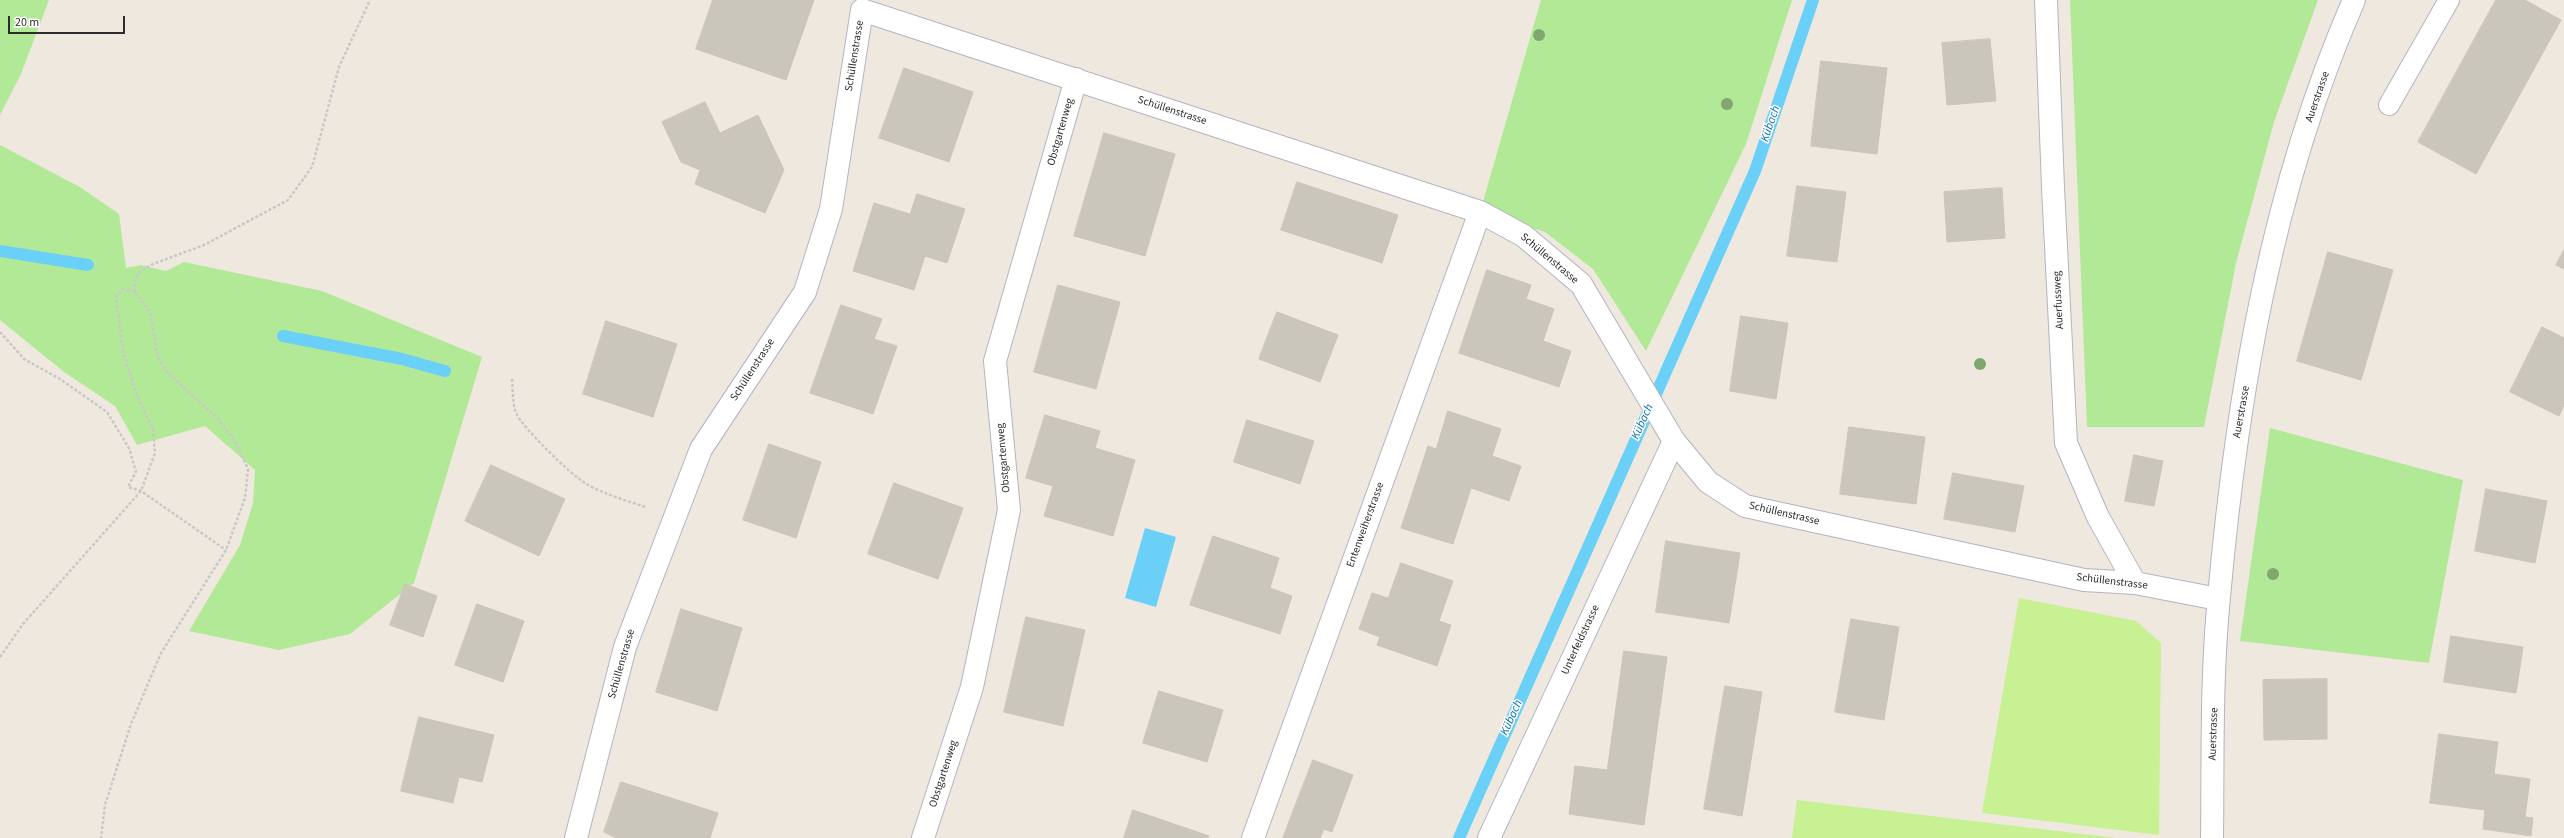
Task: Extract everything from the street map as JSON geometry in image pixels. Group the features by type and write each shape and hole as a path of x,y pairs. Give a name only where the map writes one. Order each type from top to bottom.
{"street":[{"name":"Auerfussweg","path":"2046,0 2053,188 2066,443 2098,517 2135,583"},
{"name":"Auerstrasse","path":"2212,838 2218,599 2237,443 2263,292 2297,156 2340,31 2354,0"},
{"name":"Schüllenstrasse","path":"576,838 625,647 701,449 805,292 831,209 862,10 1480,212 1524,236 1581,284 1669,434 1708,482 1745,506 2084,580 2135,583 2218,599"},
{"name":"Obstgartenweg","path":"923,838 972,687 1009,510 995,361 1076,79"},
{"name":"Entenweiherstrasse","path":"1253,838 1480,212"},
{"name":"Unterfeldstrasse","path":"1489,838 1669,434"}],"lane":[{"path":"2389,105 2449,0"}],"path":[{"path":"135,292 134,282 139,272 153,264 204,245 288,200 312,167 339,67 370,0"},
{"path":"0,657 23,624 141,491 155,454 153,429 136,393 123,351 116,297 123,289 135,292 144,300 150,312 158,358 168,373 218,419 235,441 248,469 245,498 226,550 161,653 132,724 105,804 101,838"},
{"path":"0,332 24,359 60,379 107,412 129,448 136,472 128,487 141,491 226,550"},
{"path":"512,379 513,398 517,414 527,429 585,484 674,518"}],"green space":[{"path":"0,0 49,0 21,74 0,115"},
{"path":"1541,0 1792,0 1746,144 1646,351 1593,269 1545,232 1480,212"},
{"path":"2070,0 2318,0 2274,122 2236,263 2204,427 2087,427"},
{"path":"0,145 80,187 119,214 126,268 141,265 166,271 184,262 322,291 482,357 414,583 350,634 279,650 189,631 240,545 253,503 255,470 205,426 137,445 115,406 64,372 0,320"},
{"path":"2270,428 2463,480 2429,663 2240,641"},
{"path":"2019,598 2136,621 2161,643 2159,835 1982,813"},
{"path":"1797,800 2116,838 1792,838"}],"water":[{"path":"1145,528 1176,537 1156,607 1125,598"}],"building":[{"path":"713,0 814,0 786,80 696,49"},
{"path":"2496,0 2525,0 2561,20 2476,174 2418,142"},
{"path":"1990,39 1996,101 1947,105 1942,43"},
{"path":"1821,61 1887,68 1877,154 1811,146"},
{"path":"904,68 973,92 949,162 879,138"},
{"path":"705,102 720,133 758,115 784,170 765,213 695,184 700,170 681,162 662,122"},
{"path":"1104,133 1175,154 1145,256 1074,236"},
{"path":"1297,182 1398,215 1382,263 1281,230"},
{"path":"1797,186 1846,192 1837,262 1787,256"},
{"path":"2002,188 2005,238 1947,242 1944,192"},
{"path":"917,194 965,209 947,263 925,256 914,290 853,271 874,203 910,214"},
{"path":"2564,250 2564,269 2556,265"},
{"path":"2328,252 2393,270 2361,380 2297,361"},
{"path":"1487,270 1531,285 1526,299 1554,309 1543,341 1571,351 1559,387 1459,353"},
{"path":"1058,285 1120,302 1096,389 1034,372"},
{"path":"841,305 882,319 874,339 897,346 873,414 810,393"},
{"path":"1277,312 1338,335 1320,382 1259,359"},
{"path":"1741,316 1788,323 1776,399 1730,391"},
{"path":"606,321 677,344 653,417 583,394"},
{"path":"2542,327 2564,338 2564,405 2559,416 2510,392"},
{"path":"1448,411 1501,429 1492,456 1521,466 1509,501 1471,488 1453,544 1401,528 1428,446 1436,449"},
{"path":"1045,415 1100,431 1095,448 1135,460 1113,536 1044,516 1053,486 1026,478"},
{"path":"1247,420 1314,441 1300,484 1234,462"},
{"path":"1849,427 1925,437 1916,504 1840,494"},
{"path":"769,444 821,462 796,538 743,520"},
{"path":"2134,455 2163,461 2154,506 2125,501"},
{"path":"491,465 565,499 539,556 465,521"},
{"path":"1953,473 2024,486 2015,532 1944,519"},
{"path":"894,483 963,508 938,579 868,554"},
{"path":"2486,489 2547,501 2535,563 2475,551"},
{"path":"1213,536 1279,558 1270,588 1292,596 1280,634 1190,605"},
{"path":"1666,541 1740,553 1729,623 1656,612"},
{"path":"1401,563 1453,581 1439,621 1451,625 1437,666 1377,645 1380,637 1359,629 1372,593 1388,598"},
{"path":"405,584 437,596 423,637 390,625"},
{"path":"477,604 524,621 503,682 455,665"},
{"path":"681,609 742,628 717,711 656,692"},
{"path":"1026,617 1085,630 1063,726 1004,712"},
{"path":"1851,619 1899,627 1884,720 1835,712"},
{"path":"2451,636 2523,647 2516,693 2444,682"},
{"path":"1624,651 1667,657 1644,825 1569,814 1575,766 1607,770"},
{"path":"2327,679 2327,739 2264,740 2263,680"},
{"path":"1725,686 1762,692 1742,816 1704,809"},
{"path":"1159,691 1223,710 1207,762 1143,743"},
{"path":"419,717 494,735 482,782 459,777 453,803 401,791"},
{"path":"2439,734 2498,742 2494,774 2530,779 2525,817 2533,818 2531,836 2483,829 2485,810 2430,803"},
{"path":"1313,760 1353,775 1332,832 1324,829 1320,838 1283,838"},
{"path":"621,782 718,813 710,838 616,838 604,832"},
{"path":"1133,810 1209,836 1208,838 1124,838"}],"waterway":[{"name":"Kübach","path":"1459,838 1755,171 1813,0"},
{"path":"0,251 88,265"},
{"path":"283,336 402,359 445,371"}]}
